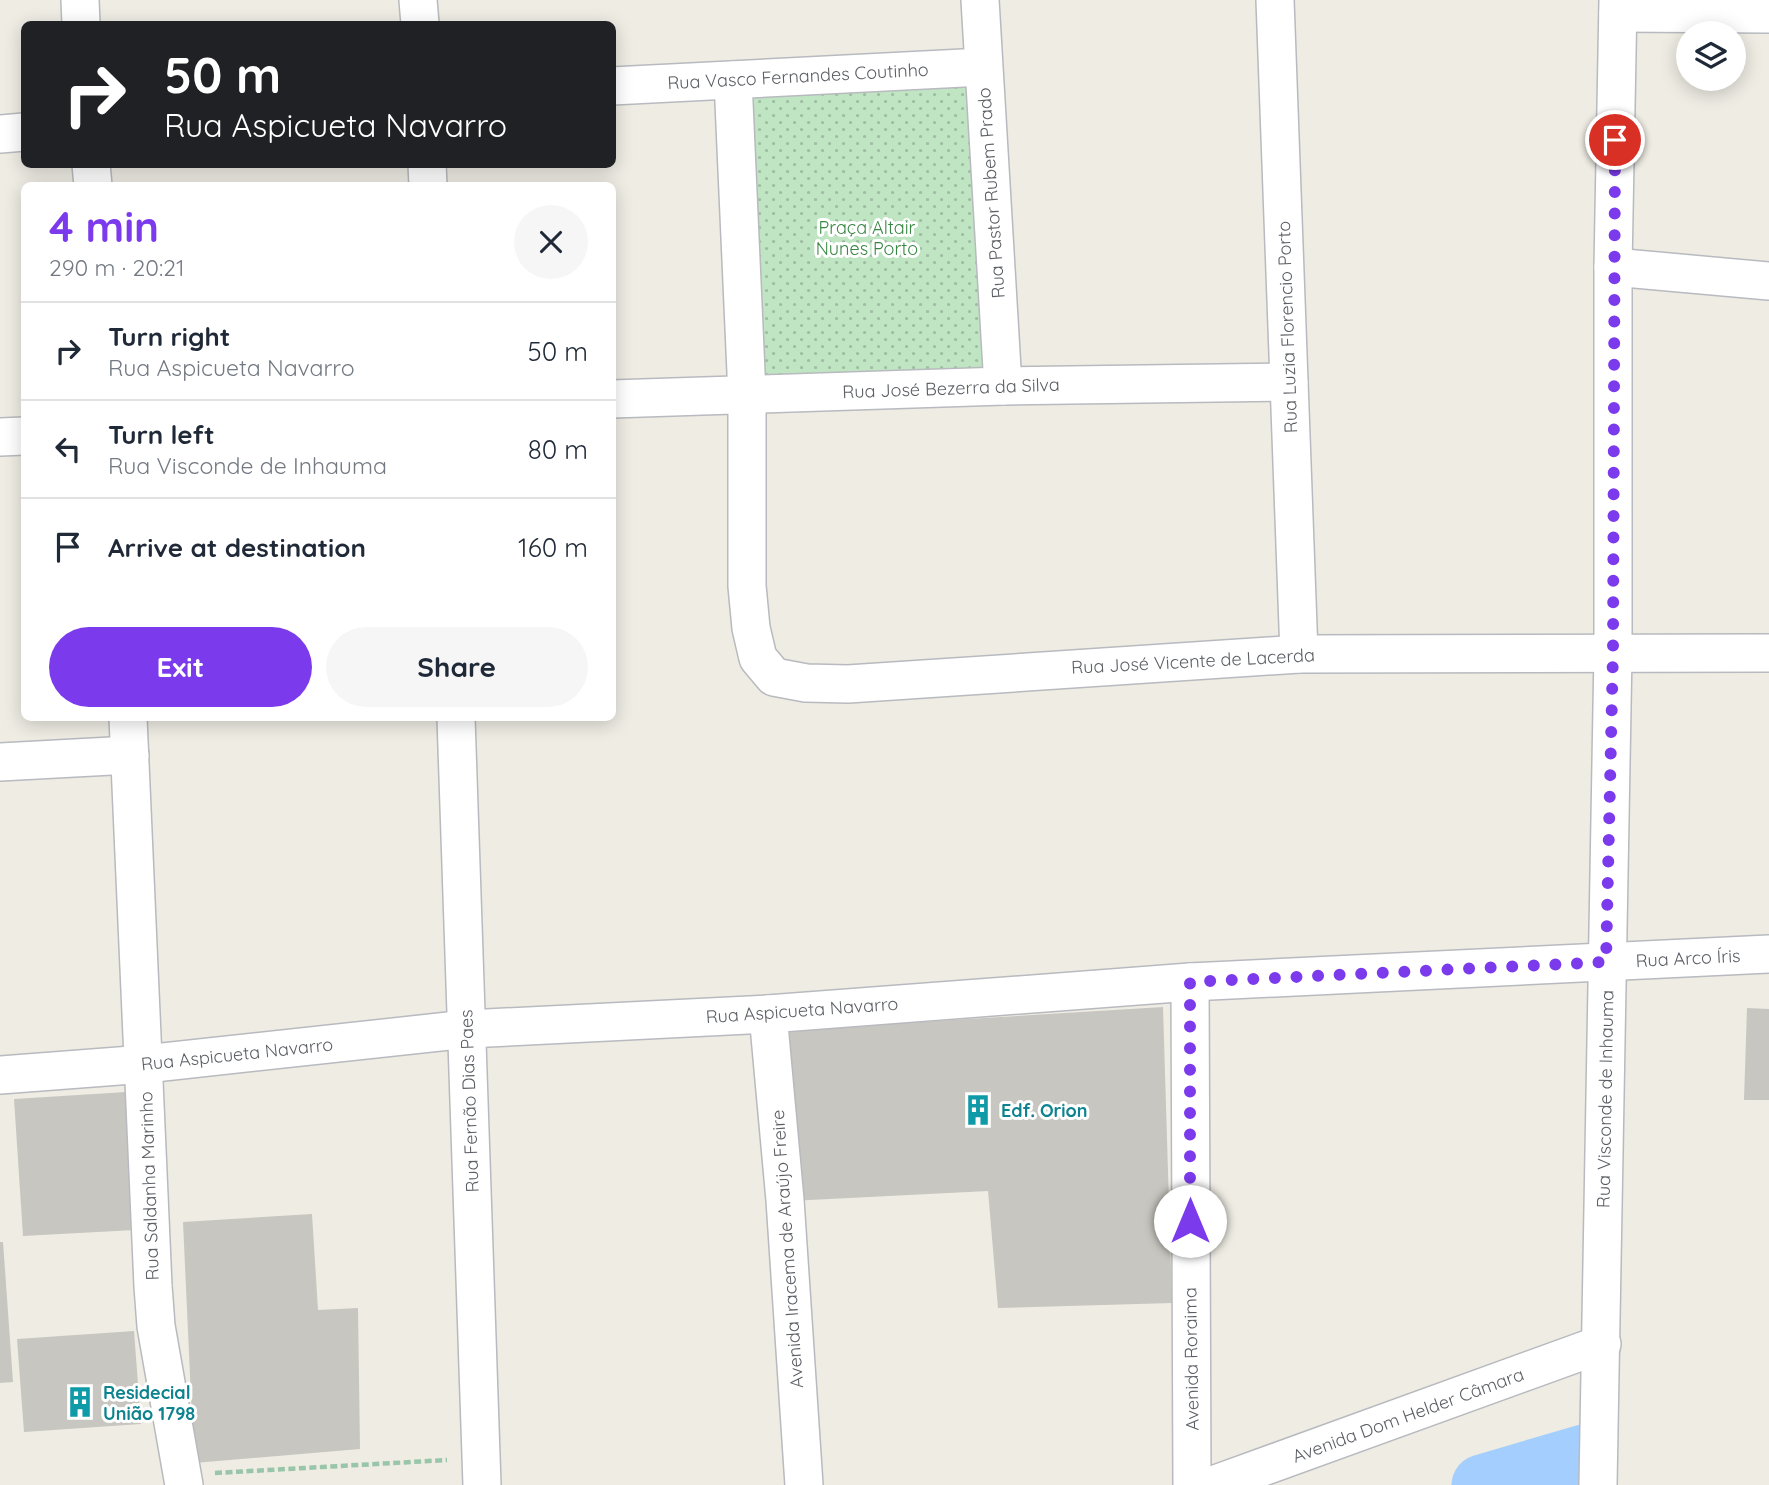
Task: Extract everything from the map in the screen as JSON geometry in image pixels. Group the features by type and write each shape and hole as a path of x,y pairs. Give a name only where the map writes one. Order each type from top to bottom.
{"street":[{"path":"80,0 81,21"},
{"path":"418,0 420,21"},
{"name":"Rua Pastor Rubem Prado","path":"980,0 1003,386"},
{"name":"Rua Luzia Florencio Porto","path":"1275,0 1299,654"},
{"path":"1618,7 1769,15"},
{"name":"Rua Visconde de Inhauma","path":"1598,1485 1613,652 1613,267 1618,7"},
{"name":"Rua Vasco Fernandes Coutinho","path":"616,86 983,67"},
{"path":"733,79 747,395"},
{"path":"0,134 21,132"},
{"path":"1613,267 1769,281"},
{"name":"Rua José Bezerra da Silva","path":"616,400 1003,386 1290,382"},
{"name":"Rua José Vicente de Lacerda","path":"747,395 748,600 758,658 774,677 806,683 848,684 1299,654 1769,653"},
{"path":"0,437 21,436"},
{"name":"Rua Saldanha Marinho","path":"128,721 156,1326 183,1480"},
{"name":"Rua Fernão Dias Paes","path":"456,721 481,1471"},
{"path":"0,762 130,755"},
{"name":"Rua Arco Íris","path":"1606,962 1769,954"},
{"name":"Rua Aspicueta Navarro","path":"0,1075 145,1064 467,1029 768,1014 1190,982 1606,962"},
{"name":"Avenida Roraima","path":"1190,982 1192,1485"},
{"name":"Avenida Iracema de Araújo Freire","path":"768,1014 785,1200 804,1485"},
{"name":"Avenida Dom Helder Câmara","path":"1213,1485 1602,1344"}],"path":[{"path":"183,1480 481,1471"}],"green space":[{"name":"Praça Altair Nunes Porto","path":"983,67 1003,386 747,395 733,80"}],"building":[{"name":"Edf. Orion","path":"1163,1007 1172,1303 998,1308 988,1191 790,1201 790,1030"},
{"path":"1747,1008 1769,1009 1769,1100 1744,1100"},
{"path":"126,1092 135,1230 23,1236 14,1099"},
{"path":"312,1214 318,1310 358,1308 360,1449 194,1463 183,1222"},
{"path":"0,1242 3,1242 13,1382 0,1383"},
{"name":"Residecial União 1798","path":"134,1331 141,1424 24,1432 17,1339"}],"waterway":[{"path":"1482,1485 1584,1455"}],"place":[{"name":"Edf. Orion","path":"978,1110"},
{"name":"Residecial União 1798","path":"80,1402"}],"route":[{"path":"1190,1221 1190,982 1606,962 1613,652 1615,140"}]}
